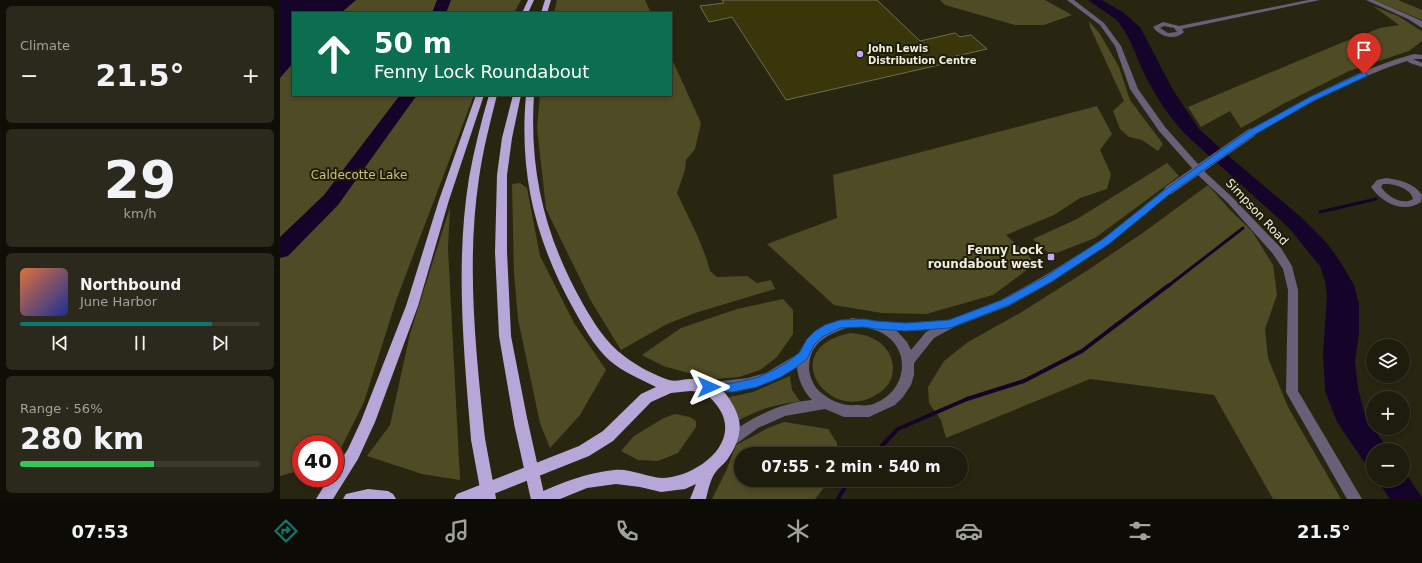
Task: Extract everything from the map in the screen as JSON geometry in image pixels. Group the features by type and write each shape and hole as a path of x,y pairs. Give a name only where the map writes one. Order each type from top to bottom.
{"highway":[{"path":"525,12 531,0"},
{"path":"544,12 548,0"},
{"path":"324,499 353,454 368,422 412,306 444,200 480,96"},
{"path":"489,499 478,439 470,354 467,260 475,173 483,124 493,96"},
{"path":"462,499 584,451 608,436 646,398 670,387 690,385 709,387 726,405 732,421 731,440 722,455 708,470 685,482 661,485 640,480 616,477 587,481 539,499 521,423 505,336 501,252 502,175 506,138 517,96"},
{"path":"530,96 528,106 528,141 532,182 557,266 576,303 598,339 614,356 640,373 670,387"},
{"path":"698,499 708,470"},
{"path":"351,499 368,497 388,499"}],"street":[{"name":"Simpson Road","path":"1070,0 1102,24 1118,46 1134,89 1162,129 1203,175 1230,200 1277,251 1288,269 1293,290 1292,392 1356,499"},
{"path":"1179,28 1316,0"},
{"path":"1369,0 1422,23"},
{"path":"1410,18 1422,26"},
{"path":"1414,61 1422,50"},
{"path":"909,361 930,336 950,324 1005,303 1048,279 1106,241 1169,190 1251,133 1312,98 1389,64 1414,61 1422,57"},
{"path":"876,325 888,331 898,339 905,349 909,361 909,374 905,386 896,397 884,405 870,411 854,412 838,410 824,404 812,394 805,382 802,369 803,356 810,342 818,334 828,328 852,322 906,327 950,324"},
{"path":"709,387 733,387 757,382 776,375 803,356"},
{"path":"731,440 750,425 775,412 799,405 824,404"}],"green space":[{"name":"Caldecotte Lake","path":"280,0 521,0 515,12 292,12 292,96 474,96 397,298 364,402 344,442 344,435 292,435 292,473 280,476"},
{"path":"557,0 645,0 651,12 554,12"},
{"path":"940,0 1045,0 1072,15 1044,25 1015,25 945,5"},
{"path":"1374,0 1398,0 1422,10 1422,20"},
{"path":"1373,6 1398,16 1422,31 1422,41 1409,51 1349,71 1285,103 1241,128 1230,111 1201,127 1188,107 1341,43 1380,28 1399,25"},
{"path":"1089,21 1100,34 1119,67 1130,100 1163,144 1158,151 1142,140 1129,137 1120,129 1113,111 1124,101 1090,27"},
{"path":"672,59 701,123 695,149 686,160 685,170 677,193 698,237 710,271 717,277 747,276 757,283 771,280 775,289 695,313 667,324 621,350 591,301 546,209 537,127 540,96 672,96"},
{"path":"1097,106 1112,134 1100,150 1111,174 1107,189 1080,198 1054,215 1006,235 1036,263 993,295 926,314 882,313 834,305 767,244 837,218 833,175"},
{"path":"1167,163 1179,176 1095,238 1051,255 1033,239 1077,219"},
{"path":"520,183 527,188 540,256 574,323 606,370 580,415 550,448 540,423 518,319 514,273 512,184"},
{"path":"1208,185 1232,212 1252,231 1273,265 1277,295 1265,329 1268,358 1288,407 1341,499 1273,499 1214,395 1090,379 946,438 941,420 929,403 928,387 944,361 968,342 1020,313 1088,270 1144,232"},
{"path":"450,207 448,248 460,480 422,474 367,456 390,425 410,334"},
{"path":"783,299 793,310 793,334 777,357 760,370 739,377 694,381 696,375 663,366 642,355 681,328 737,309"},
{"path":"851,333 869,337 881,343 890,355 893,370 889,384 883,390 864,400 845,401 830,394 818,383 813,369 816,354 828,341"},
{"path":"790,376 792,390 800,401 767,408 736,422 725,398 753,392"},
{"path":"675,414 690,417 696,421 696,427 678,453 658,461 638,460 621,451 634,436 664,418"},
{"path":"784,422 828,429 837,443 837,447 735,447 736,445 768,428"},
{"path":"734,450 734,487 824,487 815,499 712,499 726,471"}],"shaded area":[{"path":"280,0 356,0 342,12 292,12 292,64 280,78"},
{"path":"1088,0 1102,0 1124,13 1140,27 1173,90 1199,129 1302,218 1326,242 1354,285 1359,304 1359,333 1355,361 1358,388 1366,417 1366,435 1378,435 1383,443 1366,443 1366,465 1337,422 1325,391 1323,353 1327,296 1325,281 1320,266 1289,228 1184,133 1172,119 1156,96 1143,71 1128,36 1117,20"},
{"path":"1410,480 1422,497 1422,499 1390,499 1382,487 1410,487"}],"building":[{"name":"John Lewis Distribution Centre","path":"722,0 877,0 920,41 955,33 960,37 971,35 987,49 939,60 943,64 786,100 732,17 709,22 700,6 724,3"}],"waterway":[{"path":"439,12 444,0"},
{"path":"280,250 331,200 408,96"},
{"path":"1320,212 1376,199"},
{"path":"1168,286 1243,228"},
{"path":"881,447 898,429 967,399 1024,381 1082,351 1169,285"},
{"path":"838,499 845,487"}],"place":[{"name":"John Lewis Distribution Centre","path":"860,54"},
{"name":"Fenny Lock roundabout west","path":"1051,257"}],"route":[{"path":"709,387 733,387 757,382 776,375 803,356 810,342 818,334 828,328 840,324 852,322 906,327 950,324 1005,303 1048,279 1106,241 1169,190 1251,133 1312,98 1364,74"}]}
